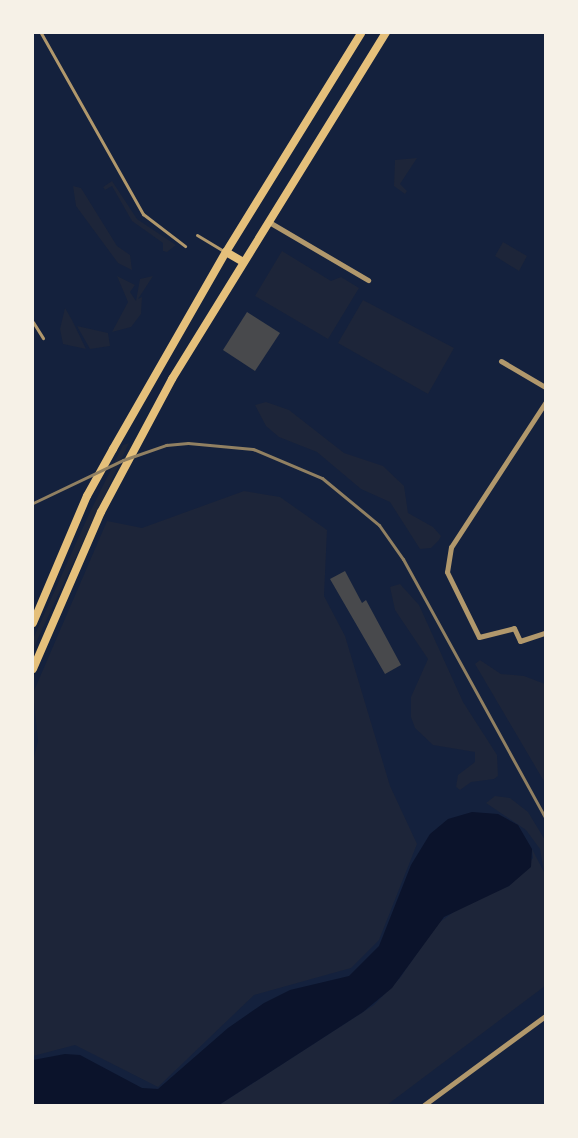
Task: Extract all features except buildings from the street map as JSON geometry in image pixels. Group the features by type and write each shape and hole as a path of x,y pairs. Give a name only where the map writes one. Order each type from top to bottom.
{"main road":[{"path":"33,623 87,496 113,449 226,252 361,33"},
{"path":"33,669 101,512 118,484 140,439 243,262 386,33"},
{"path":"226,252 243,262"}],"street":[{"path":"269,222 368,280"},
{"path":"501,361 545,387"},
{"path":"545,403 451,547 447,572 479,637 514,628 520,641 545,633"},
{"path":"424,1105 545,1016"}],"lane":[{"path":"41,33 143,214 185,246"},
{"path":"196,235 226,252"},
{"path":"33,322 43,338"}],"shaded area":[{"path":"417,158 400,184 407,191 405,194 394,186 395,160"},
{"path":"112,181 137,219 176,245 167,252 163,251 163,243 132,221 112,186 105,190 103,187"},
{"path":"73,186 81,188 117,246 130,255 132,270 118,263 76,206"},
{"path":"503,242 527,256 519,271 495,256"},
{"path":"282,251 331,281 341,277 359,288 328,339 255,296"},
{"path":"117,276 135,285 130,292 136,301 140,279 153,276 138,299 142,297 141,314 131,327 112,332 128,302"},
{"path":"363,300 454,348 428,394 338,343"},
{"path":"65,308 86,349 63,344 60,329"},
{"path":"77,326 108,333 110,346 90,349"},
{"path":"266,402 289,410 344,453 383,466 404,486 408,513 433,527 441,536 439,540 431,548 420,549 390,502 361,489 317,452 279,437 266,426 255,405"},
{"path":"129,443 33,650 33,639 89,514 123,445"},
{"path":"244,491 280,497 327,530 324,596 345,636 390,786 417,844 379,940 351,968 254,995 158,1087 75,1045 33,1056 33,761 38,741 33,693 107,521 142,528"},
{"path":"400,584 419,605 463,702 497,755 498,776 494,779 471,782 460,790 456,787 458,775 475,762 475,752 433,745 415,728 411,717 411,697 428,659 395,610 390,587"},
{"path":"480,660 501,674 524,676 545,684 545,783 475,664"},
{"path":"495,796 510,798 528,812 545,840 545,986 387,1105 219,1105 374,1005 400,978 437,924 462,906 509,886 533,858 532,849 544,872 540,849 526,830 486,803"},
{"path":"472,812 498,814 518,825 532,849 531,867 509,886 444,917 392,988 363,1012 219,1105 33,1105 33,1060 65,1054 80,1055 142,1088 158,1089 228,1028 264,1003 290,990 349,976 379,946 411,865 430,834 448,819"}],"railway":[{"path":"33,503 123,460 166,445 188,443 253,449 322,478 379,525 403,559 545,817"}]}
